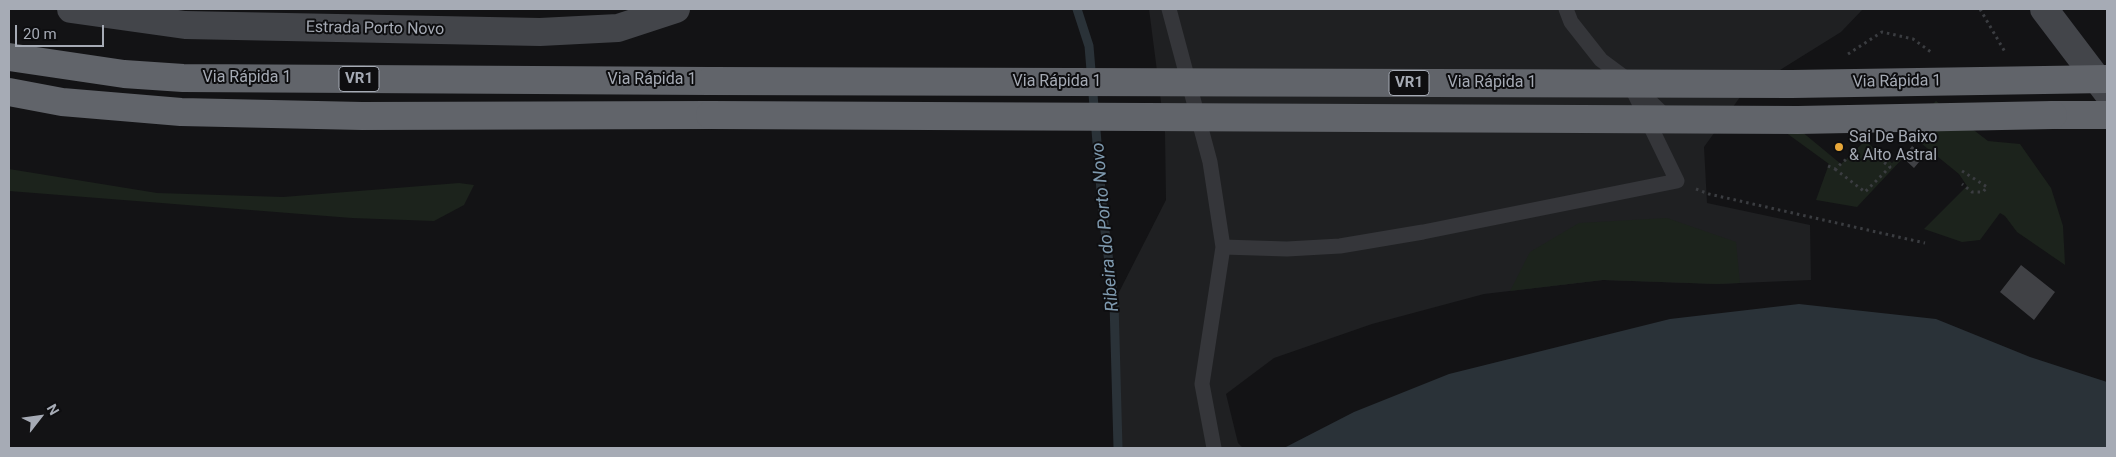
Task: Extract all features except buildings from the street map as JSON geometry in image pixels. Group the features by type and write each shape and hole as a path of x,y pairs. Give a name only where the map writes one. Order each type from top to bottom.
{"highway":[{"name":"Via Rápida 1","path":"9,57 124,74 183,78 1792,84 2107,79"},
{"name":"VR1","path":"9,92 62,102 181,112 362,116 710,115 1798,120 2107,115"}],"main road":[{"name":"Estrada Porto Novo","path":"71,9 185,25 540,32 618,28 676,9"},
{"path":"2044,9 2107,92"}],"lane":[{"path":"1169,9 1210,162 1223,247 1202,384 1214,448"},
{"path":"1566,9 1572,22 1601,60 1628,80 1664,115 1708,115 1748,128 1756,134"},
{"path":"1223,247 1286,249 1340,246 1423,232 1677,182 1628,80"}],"path":[{"path":"1835,169 1865,192 1877,182 1890,167 1862,145"},
{"path":"1962,171 1987,188 1983,192 1972,192 1962,184"},
{"path":"1677,182 1709,194 1925,242"}],"shaded area":[{"path":"1149,9 1863,9 1841,32 1743,93 1704,147 1707,203 1810,225 1811,280 1717,284 1603,280 1484,294 1372,324 1274,358 1226,394 1238,443 1243,448 1118,448 1114,302 1166,200 1165,133"},
{"path":"1936,101 1988,141 2020,144 2051,188 2063,226 2065,265 2017,232 2005,216 2000,213 1980,240 1962,242 1924,229 1967,186 1959,174 1906,131"},
{"path":"1784,117 1841,164 1865,141 1892,163 1900,155 1903,158 1857,207 1816,200 1829,164 1774,124"},
{"path":"9,169 157,193 283,197 459,183 474,185 464,205 434,221 352,218 9,191"},
{"path":"1667,218 1736,242 1740,283 1717,284 1603,280 1510,291 1530,252 1579,223"},
{"path":"1799,304 1936,319 2030,357 2107,382 2107,448 1284,448 1354,412 1449,374 1670,319"}],"waterway":[{"name":"Ribeira do Porto Novo","path":"1077,9 1089,46 1103,215 1114,302 1118,448"}],"place":[{"name":"Sai De Baixo & Alto Astral","path":"1839,147"}]}
